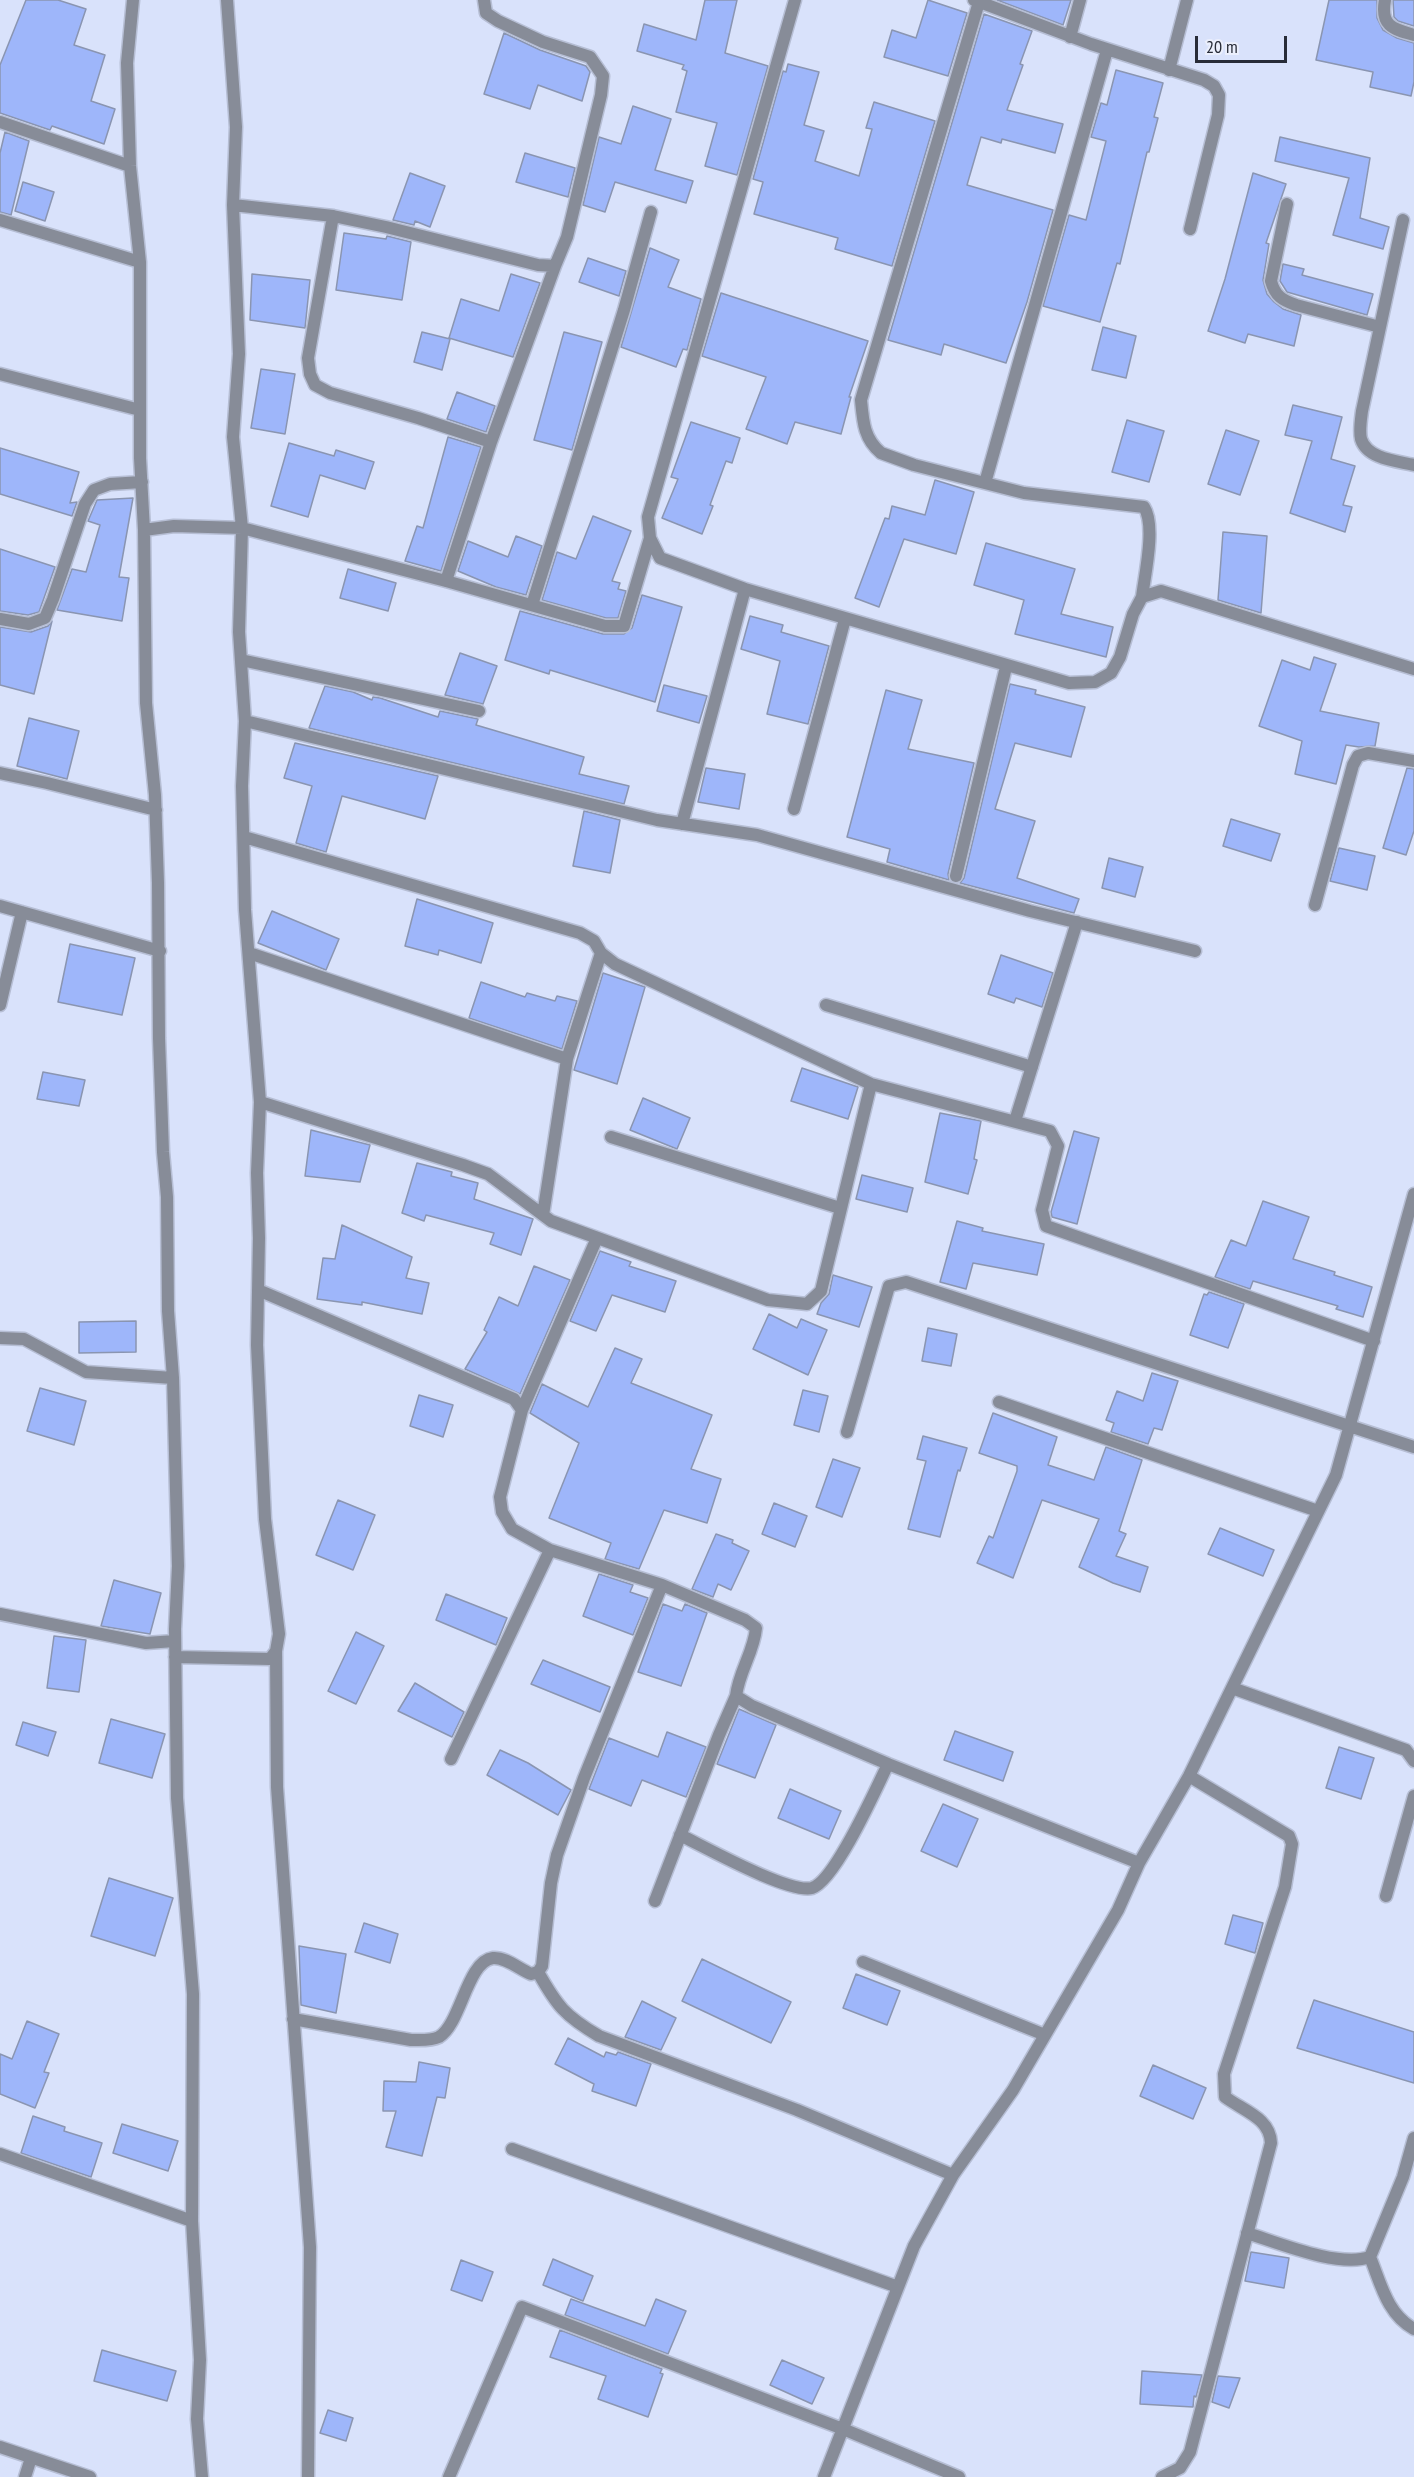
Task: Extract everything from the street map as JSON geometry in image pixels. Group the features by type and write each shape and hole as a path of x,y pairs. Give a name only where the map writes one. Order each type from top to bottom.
{"street":[{"path":"133,0 127,63 130,166 140,262 140,410 146,703 156,810 160,951 159,1038 167,1197 168,1311 173,1378 178,1566 175,1657 180,1856 193,1994 192,2221 200,2360 197,2419 202,2477"},
{"path":"226,0 236,126 233,206 239,354 233,437 239,632 245,721 242,786 245,910 260,1102 257,1173 257,1345 265,1520 279,1634 273,1655 277,1787 310,2247 309,2477"},
{"path":"446,581 491,442 567,237 601,95 603,76 590,57 543,42 498,21 486,13 484,0"},
{"path":"795,0 648,517 650,538 660,558 745,590 1069,684 1095,682 1111,673 1120,657 1133,614 1142,597 1149,530 1148,513 1144,507 1024,494 881,453 872,446 865,433 861,400 977,1 1107,50 1204,80 1214,86 1219,95 1218,115 1190,229"},
{"path":"1071,36 1080,0"},
{"path":"1169,70 1187,0"},
{"path":"1385,0 1383,9 1386,21 1394,29 1414,35"},
{"path":"985,483 1107,50"},
{"path":"0,122 130,166"},
{"path":"1287,204 1271,281 1274,292 1283,300 1296,305 1380,327"},
{"path":"233,206 333,216 386,226 538,265 555,266"},
{"path":"532,605 624,310 651,212"},
{"path":"333,216 308,358 310,374 315,385 330,393 491,442"},
{"path":"1403,219 1362,411 1361,438 1367,449 1382,457 1414,465"},
{"path":"0,220 140,262"},
{"path":"0,374 140,410"},
{"path":"0,619 30,624 45,618 85,504 93,490 110,484 142,482"},
{"path":"144,530 174,526 236,527 446,581 605,626 624,626 650,538"},
{"path":"682,824 745,590"},
{"path":"1142,597 1161,591 1414,669"},
{"path":"794,809 845,619"},
{"path":"241,660 478,711"},
{"path":"956,876 1006,667"},
{"path":"245,721 657,820 758,835 1077,922 1195,951"},
{"path":"1315,905 1353,765 1358,756 1368,753 1414,761"},
{"path":"0,773 156,810"},
{"path":"244,837 580,933 594,941 601,953 615,964 872,1084 1050,1131 1058,1146 1042,1210 1046,1226 1374,1341"},
{"path":"0,906 160,951"},
{"path":"0,1005 22,912"},
{"path":"1015,1121 1077,922"},
{"path":"249,953 567,1059"},
{"path":"543,1215 567,1059 601,953"},
{"path":"826,1005 1032,1066"},
{"path":"260,1102 488,1174 551,1221 768,1300 807,1304 820,1291 872,1084"},
{"path":"611,1137 840,1208"},
{"path":"824,2477 914,2246 953,2175 1014,2090 1118,1910 1139,1863 1189,1776 1336,1475 1414,1194"},
{"path":"597,1238 522,1410 500,1497 502,1512 512,1529 550,1550 662,1585 745,1620 756,1628 755,1639 738,1678 736,1696 655,1900"},
{"path":"847,1431 889,1286 906,1282 1414,1447"},
{"path":"258,1290 498,1391 514,1399 522,1410"},
{"path":"0,1338 24,1339 87,1372 173,1378"},
{"path":"999,1402 1318,1511"},
{"path":"451,1759 550,1550"},
{"path":"293,2019 411,2040 429,2040 440,2036 450,2024 478,1969 485,1960 504,1959 531,1974 538,1972 542,1966 556,1855 584,1778 662,1585"},
{"path":"0,1614 146,1643 175,1641"},
{"path":"175,1657 273,1655"},
{"path":"1232,1688 1406,1750 1414,1761"},
{"path":"736,1696 752,1706 888,1764 1139,1863"},
{"path":"680,1835 775,1880 799,1888 812,1887 823,1881 836,1865 888,1764"},
{"path":"1162,2477 1180,2468 1190,2451 1271,2143 1270,2131 1264,2123 1225,2097 1224,2074 1286,1887 1292,1844 1289,1836 1189,1776"},
{"path":"1386,1896 1414,1796"},
{"path":"863,1962 1045,2035"},
{"path":"538,1972 555,2002 563,2011 571,2019 599,2036 797,2110 953,2175"},
{"path":"1414,2138 1403,2176 1370,2257 1388,2304 1401,2322 1414,2329"},
{"path":"512,2149 898,2287"},
{"path":"0,2154 192,2221"},
{"path":"1247,2233 1328,2257 1359,2261 1370,2257"},
{"path":"449,2477 522,2307 843,2429 960,2477"},
{"path":"0,2447 90,2477"},
{"path":"25,2477 31,2458"}],"building":[{"path":"26,0 58,0 86,9 74,45 105,55 91,101 115,109 104,144 52,126 50,130 0,113 0,65"},
{"path":"705,0 737,0 725,53 768,66 737,175 705,166 717,123 676,112 687,71 682,69 684,65 637,51 644,24 696,40"},
{"path":"928,0 967,13 948,76 884,57 892,30 916,38"},
{"path":"997,0 1071,0 1063,25"},
{"path":"1329,0 1377,0 1377,18 1383,30 1397,38 1414,43 1414,82 1411,96 1370,87 1373,72 1316,60"},
{"path":"1393,0 1414,0 1414,26 1398,21 1394,17"},
{"path":"984,14 1032,31 1007,110 1063,124 1055,153 1002,139 1001,143 981,137 967,185 1053,210 1027,302 1006,363 944,344 941,355 888,340"},
{"path":"504,33 540,50 586,66 590,72 582,101 538,85 530,109 484,94"},
{"path":"788,64 819,72 804,125 824,131 815,161 859,176 872,129 866,128 874,102 935,121 892,266 835,249 838,238 754,214 763,182 753,179 783,71 786,72"},
{"path":"1116,70 1163,83 1154,117 1158,118 1149,152 1147,152 1120,264 1117,263 1100,322 1043,306 1069,215 1086,220 1106,141 1091,137 1101,103 1107,105"},
{"path":"633,106 671,119 655,170 693,181 686,203 615,182 605,212 583,205 599,137 621,144"},
{"path":"5,132 29,141 11,215 0,212 0,153"},
{"path":"1280,137 1370,158 1360,218 1389,227 1383,249 1333,235 1349,178 1275,161"},
{"path":"525,153 575,168 568,197 516,182"},
{"path":"410,173 445,186 430,227 415,221 414,225 393,220"},
{"path":"1253,173 1286,184 1266,243 1269,244 1263,280 1267,294 1274,302 1283,309 1301,315 1294,346 1248,334 1245,343 1208,331 1225,279"},
{"path":"23,182 54,192 45,221 15,211"},
{"path":"344,233 386,239 387,236 411,242 402,300 336,290"},
{"path":"650,248 679,260 668,287 701,299 687,350 683,349 676,367 621,347"},
{"path":"588,258 626,271 619,296 579,282"},
{"path":"1283,264 1304,269 1302,275 1373,294 1367,315 1287,292 1280,281"},
{"path":"252,274 310,280 305,328 250,320"},
{"path":"511,274 540,283 513,357 449,338 461,299 499,311"},
{"path":"721,293 868,341 849,397 851,397 841,434 795,422 787,444 746,429 766,377 702,356"},
{"path":"1103,327 1136,336 1126,378 1092,370"},
{"path":"422,332 450,339 442,370 414,362"},
{"path":"564,332 602,342 572,450 534,440"},
{"path":"261,369 295,374 285,434 251,428"},
{"path":"457,392 495,406 486,432 447,419"},
{"path":"1293,405 1342,417 1331,459 1355,466 1343,505 1352,507 1345,532 1290,513 1312,441 1285,435"},
{"path":"1127,420 1164,431 1149,482 1112,472"},
{"path":"691,422 740,438 732,463 726,461 702,534 662,518 678,479 671,477"},
{"path":"1226,430 1259,441 1240,495 1208,484"},
{"path":"448,437 481,447 441,571 405,561 417,526 423,528"},
{"path":"289,443 334,456 336,450 374,462 365,489 320,475 308,517 271,506"},
{"path":"0,448 79,472 70,503 77,502 72,516 0,494"},
{"path":"935,480 974,492 956,554 904,539 879,607 855,598 885,518 889,519 892,506 925,515"},
{"path":"133,498 119,577 129,578 122,621 57,610 72,569 86,572 100,525 88,521 97,500"},
{"path":"593,516 631,531 612,581 620,583 618,589 626,591 618,618 606,618 542,600 557,552 576,559"},
{"path":"1223,532 1267,536 1261,613 1218,600"},
{"path":"516,536 542,546 526,595 496,587 458,571 468,541 508,557"},
{"path":"986,543 1075,569 1061,614 1113,627 1106,657 1015,634 1024,600 974,585"},
{"path":"0,549 55,567 39,612 28,615 0,611"},
{"path":"348,569 396,583 388,611 340,598"},
{"path":"642,595 682,607 655,702 550,670 549,674 505,660 520,611 603,634 624,634 632,628"},
{"path":"750,616 783,625 781,632 829,646 808,724 767,714 780,661 741,649"},
{"path":"52,621 34,694 0,685 0,627 31,632 48,626"},
{"path":"460,653 497,666 483,704 445,695"},
{"path":"1314,657 1336,664 1320,711 1379,723 1375,746 1346,745 1336,784 1295,774 1302,741 1259,726 1282,660 1310,670"},
{"path":"1010,684 1036,690 1035,694 1085,707 1071,757 1015,743 995,809 1035,821 1017,878 1079,899 1074,913 960,883 964,878"},
{"path":"664,685 707,696 699,723 657,711"},
{"path":"325,686 353,692 372,700 373,697 380,698 438,717 440,711 478,719 476,725 584,757 579,774 629,786 624,804 309,728"},
{"path":"886,690 922,700 908,749 974,763 948,874 949,880 887,862 890,849 847,837"},
{"path":"29,718 79,731 67,779 17,766"},
{"path":"295,743 438,776 425,819 342,796 326,852 296,843 312,786 284,778"},
{"path":"706,768 745,774 739,809 698,802"},
{"path":"1407,768 1414,769 1414,831 1406,855 1383,848"},
{"path":"584,811 620,820 610,873 573,866"},
{"path":"1231,819 1280,834 1271,861 1223,846"},
{"path":"1339,848 1375,856 1367,890 1330,881"},
{"path":"1109,858 1143,867 1135,897 1102,888"},
{"path":"417,899 493,923 481,963 439,950 438,955 405,946"},
{"path":"272,911 339,939 326,970 258,943"},
{"path":"70,944 135,958 122,1015 58,1002"},
{"path":"1001,955 1053,973 1042,1007 1016,998 1014,1003 988,994"},
{"path":"603,973 645,987 617,1084 574,1070"},
{"path":"481,982 525,997 527,993 555,1001 557,996 577,1001 562,1049 469,1018"},
{"path":"802,1068 858,1087 848,1119 791,1101"},
{"path":"43,1072 85,1080 79,1106 37,1099"},
{"path":"643,1098 690,1118 677,1149 630,1130"},
{"path":"940,1113 981,1121 974,1159 977,1160 968,1194 925,1182"},
{"path":"311,1130 370,1145 360,1182 305,1176"},
{"path":"1074,1131 1099,1138 1077,1224 1052,1217 1051,1212"},
{"path":"417,1163 452,1172 451,1176 478,1183 474,1199 533,1219 521,1255 490,1244 494,1233 426,1215 424,1221 402,1213"},
{"path":"862,1175 913,1188 907,1212 856,1199"},
{"path":"1263,1201 1309,1217 1293,1259 1372,1287 1363,1317 1336,1309 1338,1306 1253,1281 1250,1289 1215,1277 1231,1240 1246,1246"},
{"path":"957,1221 983,1228 982,1231 1044,1244 1037,1275 973,1263 966,1289 940,1282"},
{"path":"342,1225 412,1257 406,1278 429,1283 422,1314 362,1302 362,1305 317,1299 323,1258 335,1259"},
{"path":"600,1251 631,1262 629,1266 676,1281 665,1312 612,1295 596,1331 570,1321"},
{"path":"534,1266 570,1280 520,1394 465,1369 487,1332 484,1330 499,1297 518,1306"},
{"path":"833,1275 872,1287 859,1327 817,1314 821,1303 829,1294"},
{"path":"1209,1292 1244,1304 1228,1348 1190,1335 1204,1294 1207,1295"},
{"path":"769,1314 797,1328 801,1319 827,1330 808,1375 753,1349"},
{"path":"136,1321 136,1352 79,1353 79,1322"},
{"path":"928,1328 957,1334 951,1366 922,1361"},
{"path":"615,1348 642,1359 631,1383 712,1415 691,1469 721,1479 707,1523 664,1510 639,1569 605,1559 611,1543 549,1518 579,1443 530,1413 542,1384 588,1407"},
{"path":"1152,1373 1178,1381 1162,1430 1154,1428 1148,1444 1111,1432 1114,1423 1106,1420 1117,1391 1143,1401"},
{"path":"40,1388 86,1401 74,1445 27,1431"},
{"path":"803,1390 828,1396 819,1432 794,1425"},
{"path":"419,1395 453,1405 443,1437 410,1426"},
{"path":"993,1413 1057,1437 1048,1465 1094,1480 1106,1447 1142,1460 1119,1531 1126,1534 1116,1556 1148,1567 1140,1592 1113,1583 1079,1567 1099,1519 1042,1500 1013,1578 977,1563 989,1536 993,1538 1017,1471 1017,1466 979,1453"},
{"path":"923,1436 967,1448 960,1471 958,1470 940,1537 908,1529 926,1461 917,1459"},
{"path":"833,1459 860,1468 842,1517 816,1507"},
{"path":"338,1500 375,1515 353,1570 316,1555"},
{"path":"774,1503 807,1516 795,1547 762,1534"},
{"path":"1220,1528 1274,1550 1263,1576 1208,1554"},
{"path":"716,1534 733,1540 732,1543 749,1551 731,1590 718,1584 713,1597 692,1589"},
{"path":"599,1574 633,1585 630,1592 648,1598 633,1635 583,1616"},
{"path":"114,1580 161,1593 150,1634 101,1626"},
{"path":"446,1594 507,1618 496,1645 436,1620"},
{"path":"663,1604 682,1611 685,1604 707,1613 681,1686 638,1672"},
{"path":"356,1632 384,1646 356,1704 328,1691"},
{"path":"54,1636 86,1640 79,1692 47,1688"},
{"path":"543,1660 610,1687 600,1712 531,1684"},
{"path":"415,1683 464,1712 452,1737 398,1711"},
{"path":"739,1709 776,1725 755,1778 717,1764"},
{"path":"111,1719 165,1734 152,1778 99,1763"},
{"path":"23,1722 56,1732 48,1756 16,1745"},
{"path":"955,1731 1013,1752 1003,1781 944,1760"},
{"path":"667,1732 706,1747 686,1797 642,1780 631,1806 589,1789 609,1738 658,1757"},
{"path":"1339,1747 1374,1758 1361,1799 1326,1788"},
{"path":"500,1750 528,1763 571,1790 558,1815 487,1775"},
{"path":"790,1789 841,1811 829,1839 778,1818"},
{"path":"943,1804 978,1819 957,1867 921,1851"},
{"path":"109,1878 173,1898 155,1956 91,1936"},
{"path":"1233,1915 1263,1923 1255,1953 1225,1944"},
{"path":"364,1923 398,1934 390,1963 355,1952"},
{"path":"299,1946 346,1954 336,2013 301,2005"},
{"path":"702,1959 791,2002 771,2043 682,2001"},
{"path":"856,1974 900,1991 887,2025 843,2008"},
{"path":"1314,2000 1414,2032 1414,2083 1297,2048"},
{"path":"642,2001 676,2018 661,2050 625,2037"},
{"path":"27,2021 59,2034 44,2072 49,2073 35,2108 0,2094 0,2054 12,2059"},
{"path":"568,2038 604,2057 606,2052 616,2055 618,2052 651,2064 636,2106 592,2091 594,2084 555,2064"},
{"path":"419,2062 450,2068 445,2098 437,2097 422,2156 386,2147 396,2111 383,2111 384,2081 416,2082"},
{"path":"1153,2065 1206,2088 1193,2119 1140,2096"},
{"path":"33,2116 65,2127 64,2131 102,2143 91,2177 21,2153"},
{"path":"122,2124 178,2141 168,2171 113,2153"},
{"path":"1251,2252 1289,2258 1284,2288 1245,2281"},
{"path":"553,2259 593,2276 583,2301 543,2285"},
{"path":"461,2260 493,2272 482,2301 451,2290"},
{"path":"571,2299 645,2326 656,2299 686,2311 668,2354 565,2315"},
{"path":"560,2330 662,2369 660,2373 663,2374 648,2417 598,2399 606,2376 550,2357"},
{"path":"102,2350 176,2371 167,2401 94,2381"},
{"path":"782,2360 824,2378 812,2404 770,2385"},
{"path":"1142,2371 1202,2375 1196,2397 1194,2396 1193,2407 1140,2404"},
{"path":"1218,2376 1240,2378 1229,2408 1212,2402"},
{"path":"328,2410 353,2418 346,2441 320,2433"}]}
